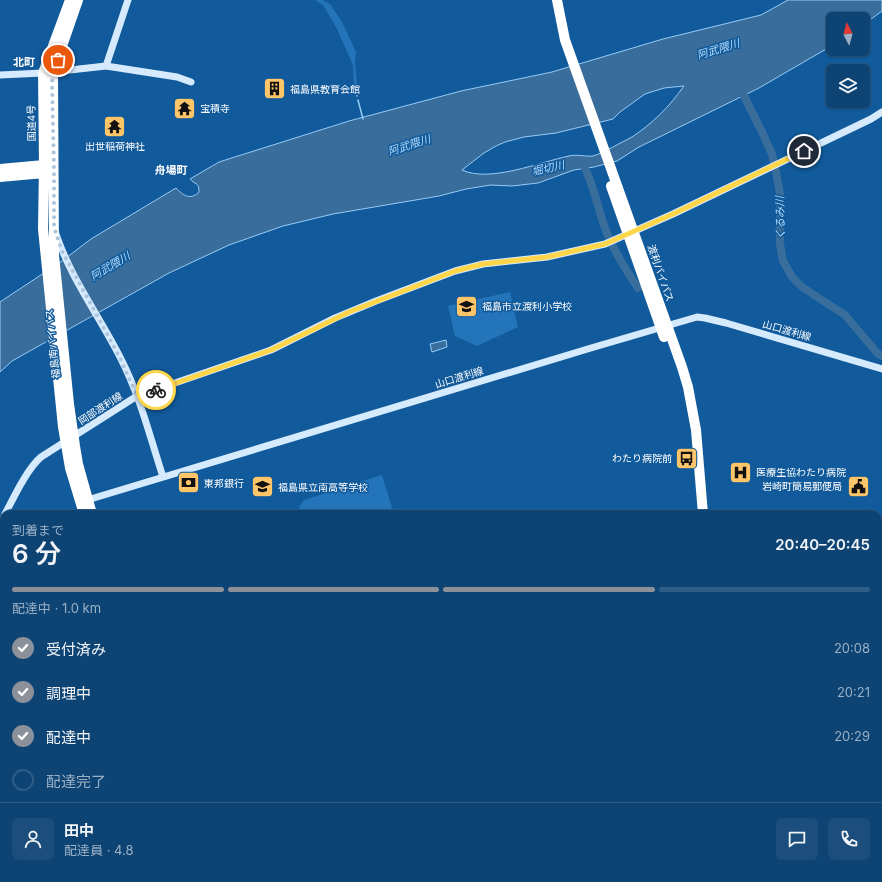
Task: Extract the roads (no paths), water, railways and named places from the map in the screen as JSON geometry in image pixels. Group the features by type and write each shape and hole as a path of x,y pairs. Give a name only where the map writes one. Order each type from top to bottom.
{"highway":[{"path":"0,177 54,168 48,72 70,0"},
{"path":"48,72 78,0"},
{"name":"渡利バイパス","path":"551,0 563,41 630,233 664,327 682,367 694,419 699,462 702,510"},
{"name":"渡利バイパス","path":"556,0 563,41"},
{"name":"国道4号","path":"44,169 48,72"},
{"name":"福島南バイパス","path":"54,168 54,227 65,402 71,447 70,468 84,502 89,510"},
{"path":"0,169 44,169"},
{"name":"福島南バイパス","path":"44,169 43,229 56,253"},
{"name":"渡利バイパス","path":"664,327 689,423 694,464 697,510"},
{"name":"福島南バイパス","path":"84,502 84,510"}],"main road":[{"path":"106,66 128,0"},
{"path":"0,75 106,66 177,77 191,82"},
{"name":"岡部渡利線","path":"8,510 37,460 137,396 271,350 349,312 455,271 483,264 547,257 605,244 781,163 871,119 882,112"},
{"path":"56,253 120,358 137,396 163,477"},
{"name":"山口渡利線","path":"84,502 484,380 697,318 705,318 838,355 882,369"}],"water":[{"name":"阿武隈川","path":"788,0 882,0 882,11 870,20 870,12 826,12 826,49 759,88 639,147 617,161 574,170 538,183 512,186 491,185 466,189 439,196 333,214 283,226 229,245 169,273 12,361 0,372 0,302 62,261 91,239 176,188 187,196 190,197 196,195 199,192 198,187 190,179 219,162 349,121 461,91 552,72 663,39 761,15","holes":["684,86 666,108 640,132 593,156 569,156 501,173 486,174 462,170 484,153 505,142 524,137 556,133 613,119 620,112 645,94 664,88"]},
{"path":"446,340 447,347 432,352 430,344"}],"waterway":[{"name":"くるみ川","path":"738,87 743,94 772,154 780,194 780,244 783,261 792,277 802,287 845,315 878,354 882,356"},
{"path":"356,92 357,96"},
{"path":"358,100 363,119"},
{"name":"堀切川","path":"579,163 583,164 590,179 608,236 638,288"}],"place":[{"name":"福島県教育会館","path":"274,89"},
{"name":"宝積寺","path":"184,108"},
{"name":"出世稲荷神社","path":"115,126"},
{"name":"福島市立渡利小学校","path":"467,306"},
{"name":"わたり病院前","path":"687,458"},
{"name":"医療生協わたり病院","path":"741,472"},
{"name":"東邦銀行","path":"188,483"},
{"name":"岩崎町簡易郵便局","path":"858,486"},
{"name":"福島県立南高等学校","path":"263,487"}],"district":[{"name":"北町","path":"24,62"},
{"name":"舟場町","path":"171,170"}]}
